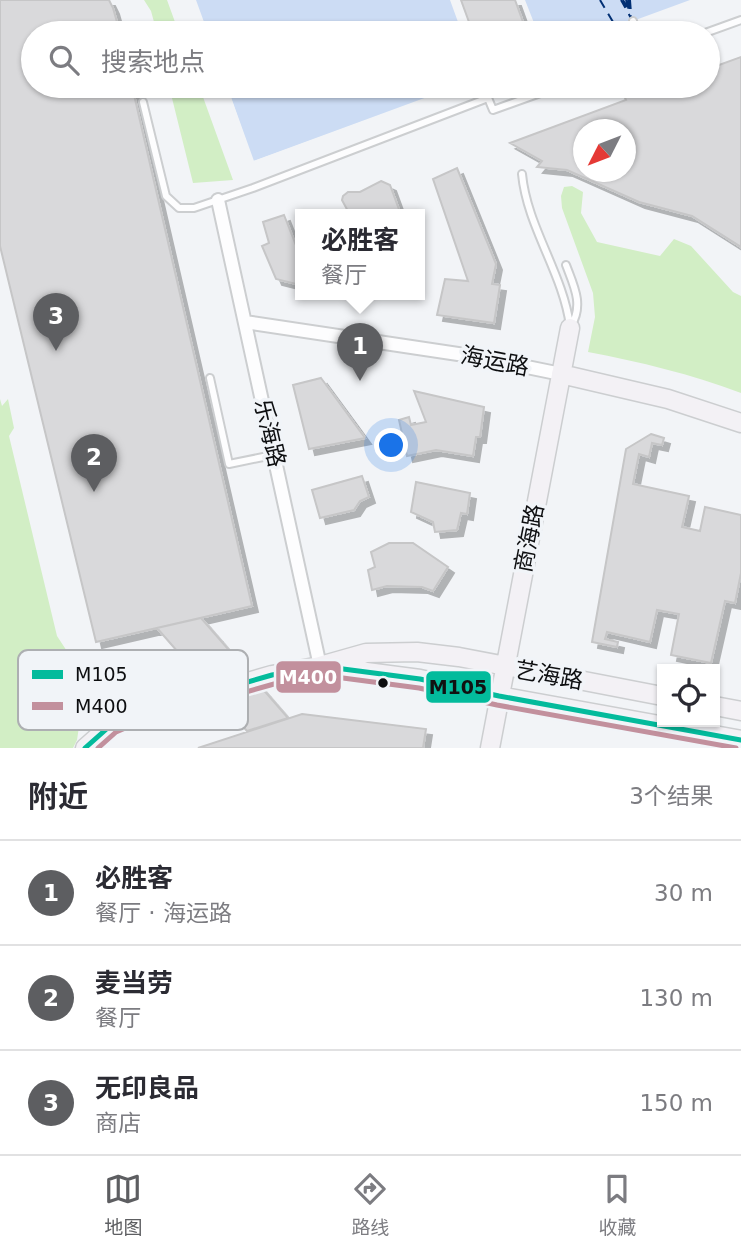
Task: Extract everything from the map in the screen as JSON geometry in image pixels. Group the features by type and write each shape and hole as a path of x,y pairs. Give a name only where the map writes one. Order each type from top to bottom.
{"street":[{"name":"乐海路","path":"218,201 320,666"},
{"name":"海运路","path":"245,322 478,357 561,373 668,399 741,423"},
{"name":"商海路","path":"489,748 570,328"},
{"name":"艺海路","path":"320,666 353,656 386,651 459,657 657,695"},
{"name":"艺海路","path":"320,666 391,674 741,740"},
{"path":"248,682 320,666"},
{"path":"720,707 741,711"},
{"path":"85,748 104,730"}],"lane":[{"path":"720,28 741,20"},
{"path":"144,102 166,196 174,205 186,209 218,201 488,98 492,110 526,98"},
{"path":"522,174 528,202 567,306 570,328"},
{"path":"566,265 578,303 578,312 570,328"},
{"path":"210,378 229,464 275,454"}],"green space":[{"path":"144,0 167,0 175,21 154,21"},
{"path":"172,98 203,98 233,180 193,183"},
{"path":"572,186 583,192 581,213 597,242 660,256 674,239 691,246 733,292 741,296 741,393 665,369 588,352 595,317 593,293 562,208 561,196 564,187"},
{"path":"0,399 2,406 8,399 14,428 9,436 57,636 66,650 18,650 18,730 78,730 73,748 0,748"}],"water":[{"path":"196,0 450,0 458,21 204,21"},
{"path":"525,0 690,0 633,21 533,21"},
{"path":"231,98 424,98 253,161"}],"pier":[{"path":"227,98 231,98 254,161 427,98 433,98 253,164"}],"building":[{"path":"0,0 109,0 117,21 21,21 21,98 135,98 252,606 96,642 0,246"},
{"path":"461,0 515,0 523,21 469,21"},
{"path":"741,57 741,247 692,216 639,202 594,182 636,182 636,119 575,119 626,100 625,98 720,98 720,65"},
{"path":"573,120 573,173 537,167 542,161 510,143"},
{"path":"457,168 496,264 492,284 500,285 494,323 437,315 445,279 468,281 433,179"},
{"path":"381,181 390,185 399,209 347,209 343,196 348,192 360,192"},
{"path":"284,215 295,243 295,284 276,279 262,246 269,243 263,222"},
{"path":"321,378 365,438 309,449 293,385"},
{"path":"414,391 484,407 480,437 476,437 473,456 436,450 407,456 399,420 409,417 411,425 426,422"},
{"path":"651,434 664,438 662,445 652,443 649,457 639,454 633,484 689,496 682,527 700,531 705,507 741,515 741,573 735,603 725,601 711,663 671,655 679,614 657,610 650,642 607,632 605,639 618,642 617,647 592,642 626,449"},
{"path":"362,476 369,497 360,501 354,510 320,518 312,490"},
{"path":"416,482 470,493 467,514 461,513 457,530 435,532 433,522 411,512"},
{"path":"389,543 413,543 448,567 433,591 422,587 387,586 372,590 368,570 375,567 371,552"},
{"path":"201,618 229,650 176,650 157,628"},
{"path":"248,672 288,718 248,730"},
{"path":"302,714 426,729 423,748 198,748"}],"ferry route":[{"path":"600,0 612,21"},
{"path":"621,0 632,20"},
{"path":"623,0 627,7"},
{"path":"626,0 631,17"},
{"path":"628,0 630,10"},
{"path":"630,0 631,13"}],"transit line":[{"name":"M105","path":"248,682 320,666 420,679 741,740"},
{"name":"M400","path":"248,691 320,675 419,688 497,705 736,748"},
{"name":"M105","path":"85,748 105,730"},
{"name":"M400","path":"98,748 121,730"}],"place":[{"name":"无印良品","path":"56,351"},
{"name":"必胜客","path":"360,381"},
{"name":"麦当劳","path":"94,492"}]}
